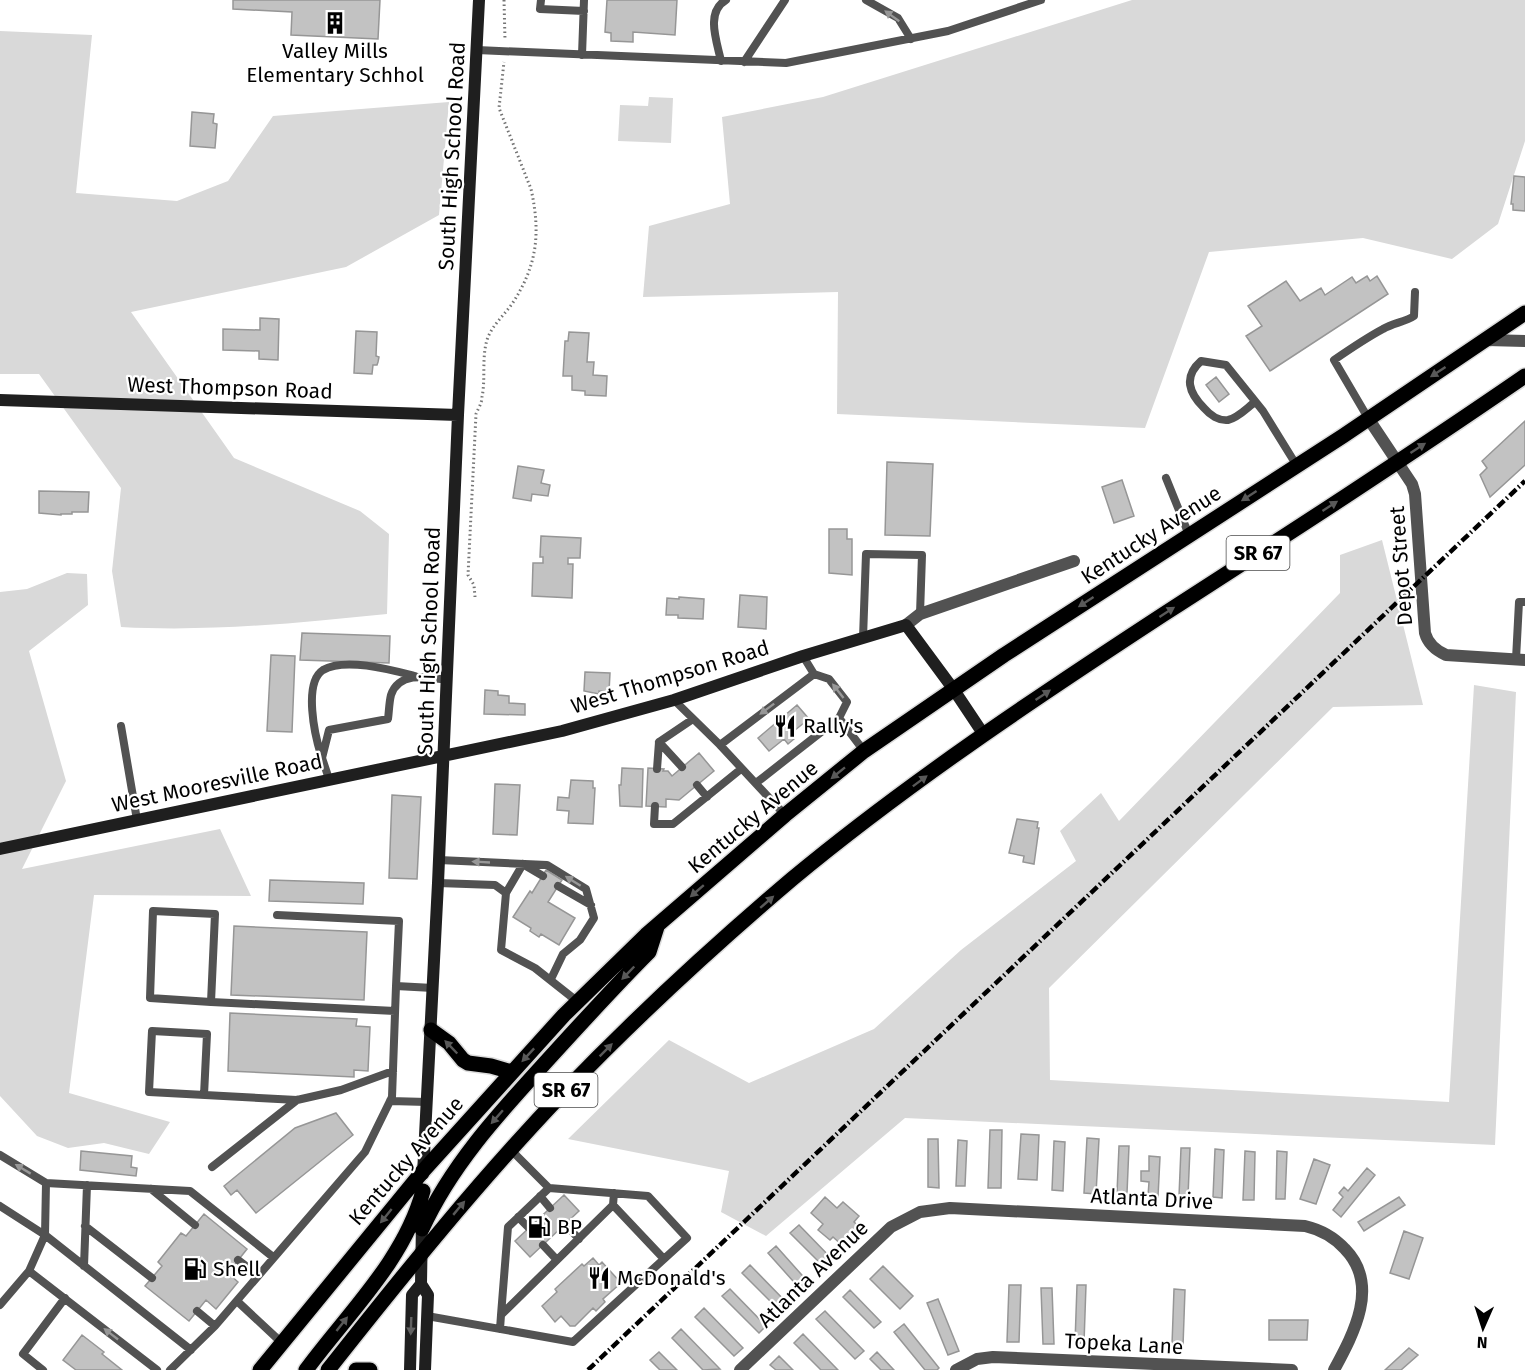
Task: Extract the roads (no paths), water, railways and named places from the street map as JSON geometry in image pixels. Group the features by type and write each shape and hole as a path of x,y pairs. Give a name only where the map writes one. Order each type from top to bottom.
{"main road":[{"name":"South High School Road","path":"410,1370 412,1295 421,1284 423,1254 423,1171 479,0"},
{"name":"Kentucky Avenue","path":"260,1370 423,1171 578,1002 658,924 785,816 864,752 954,690 1297,466 1525,313"},
{"name":"SR 67","path":"328,1370 467,1199 615,1041 667,990 830,849 984,735 1091,662 1525,376"},
{"name":"West Thompson Road","path":"0,400 458,415"},
{"name":"West Thompson Road","path":"443,756 562,731 674,700 803,656 906,625"},
{"path":"906,625 984,735"},
{"name":"West Mooresville Road","path":"0,849 443,756"},
{"path":"422,1229 440,1194 470,1150 531,1078 649,952 658,924"},
{"path":"431,1030 449,1043 468,1063 512,1072"},
{"path":"306,1370 391,1260 411,1226 423,1191"},
{"name":"South High School Road","path":"421,1284 428,1295 425,1370"},
{"path":"356,1370 370,1370"}],"street":[{"path":"1487,340 1525,341"},
{"name":"Depot Street","path":"1368,418 1412,484 1416,499 1425,633 1429,643 1435,650 1455,657 1520,659"},
{"name":"West Thompson Road","path":"906,625 921,614 1074,561"},
{"name":"Atlanta Drive","path":"916,1214 937,1208 950,1208 1305,1226 1326,1233 1338,1241 1352,1257 1361,1278 1363,1292 1359,1317 1334,1370"},
{"name":"Atlanta Avenue","path":"740,1370 885,1233 900,1221 916,1214"},
{"name":"Topeka Lane","path":"956,1370 977,1359 993,1357 1292,1370"}],"lane":[{"path":"541,0 540,9 584,11"},
{"path":"582,55 584,0"},
{"path":"721,61 713,19 720,4 726,0"},
{"path":"744,62 785,0"},
{"path":"867,0 898,18 911,39"},
{"path":"477,50 786,63 948,31 1041,0"},
{"path":"1368,418 1334,360 1384,328 1414,316 1415,292"},
{"path":"1255,402 1227,421 1212,416 1193,397 1189,380 1194,367 1201,361 1226,365 1255,402 1297,466"},
{"path":"1166,478 1189,535"},
{"path":"863,638 866,554 922,555 921,614"},
{"path":"1520,659 1522,602"},
{"path":"756,783 839,718 847,702 829,679 814,674 803,656"},
{"path":"329,779 312,721 314,685 321,671 348,665 386,668 417,676 447,680"},
{"path":"720,745 814,674"},
{"path":"322,758 329,730 388,719 391,696 396,685 417,676"},
{"path":"674,700 720,745 785,816"},
{"path":"659,742 693,718"},
{"path":"839,718 864,752"},
{"path":"121,726 137,820"},
{"path":"659,742 682,767"},
{"path":"657,769 659,742"},
{"path":"655,806 654,824 673,824 741,769"},
{"path":"697,785 707,797"},
{"path":"439,860 547,866 586,889 594,918 580,940 563,954 551,979"},
{"path":"523,864 543,876"},
{"path":"523,864 506,892 501,950 551,979 578,1002"},
{"path":"438,883 495,885 506,892"},
{"path":"558,885 591,905"},
{"path":"211,1002 215,914 153,911 150,998 211,1002 395,1011"},
{"path":"170,1370 215,1326 365,1152 392,1097 399,921 277,915"},
{"path":"396,986 433,988"},
{"path":"204,1095 207,1034 152,1031 149,1092 204,1095 297,1100 341,1090 393,1071"},
{"path":"212,1167 297,1100"},
{"path":"390,1101 427,1102"},
{"path":"427,1316 573,1342 687,1238 648,1196 549,1188 511,1150"},
{"path":"0,1155 46,1183 190,1191 273,1257"},
{"path":"0,1305 29,1271 45,1235 46,1183"},
{"path":"84,1266 87,1185"},
{"path":"500,1329 508,1227 549,1188"},
{"path":"150,1189 195,1225"},
{"path":"501,1315 613,1205 614,1193"},
{"path":"540,1196 550,1208"},
{"path":"613,1205 664,1259"},
{"path":"0,1206 45,1235 190,1350"},
{"path":"518,1217 529,1228"},
{"path":"565,1224 579,1239"},
{"path":"85,1226 152,1278"},
{"path":"543,1245 557,1260"},
{"path":"238,1260 258,1275"},
{"path":"29,1271 157,1370"},
{"path":"43,1370 23,1354 65,1298"},
{"path":"237,1301 282,1343"},
{"path":"197,1311 215,1326"}],"railway":[{"path":"588,1370 1525,481"}],"place":[{"name":"Valley Mills Elementary Schhol","path":"335,23"},
{"name":"Rally's","path":"785,726"},
{"name":"BP","path":"539,1227"},
{"name":"Shell","path":"195,1269"},
{"name":"McDonald's","path":"599,1278"}]}
